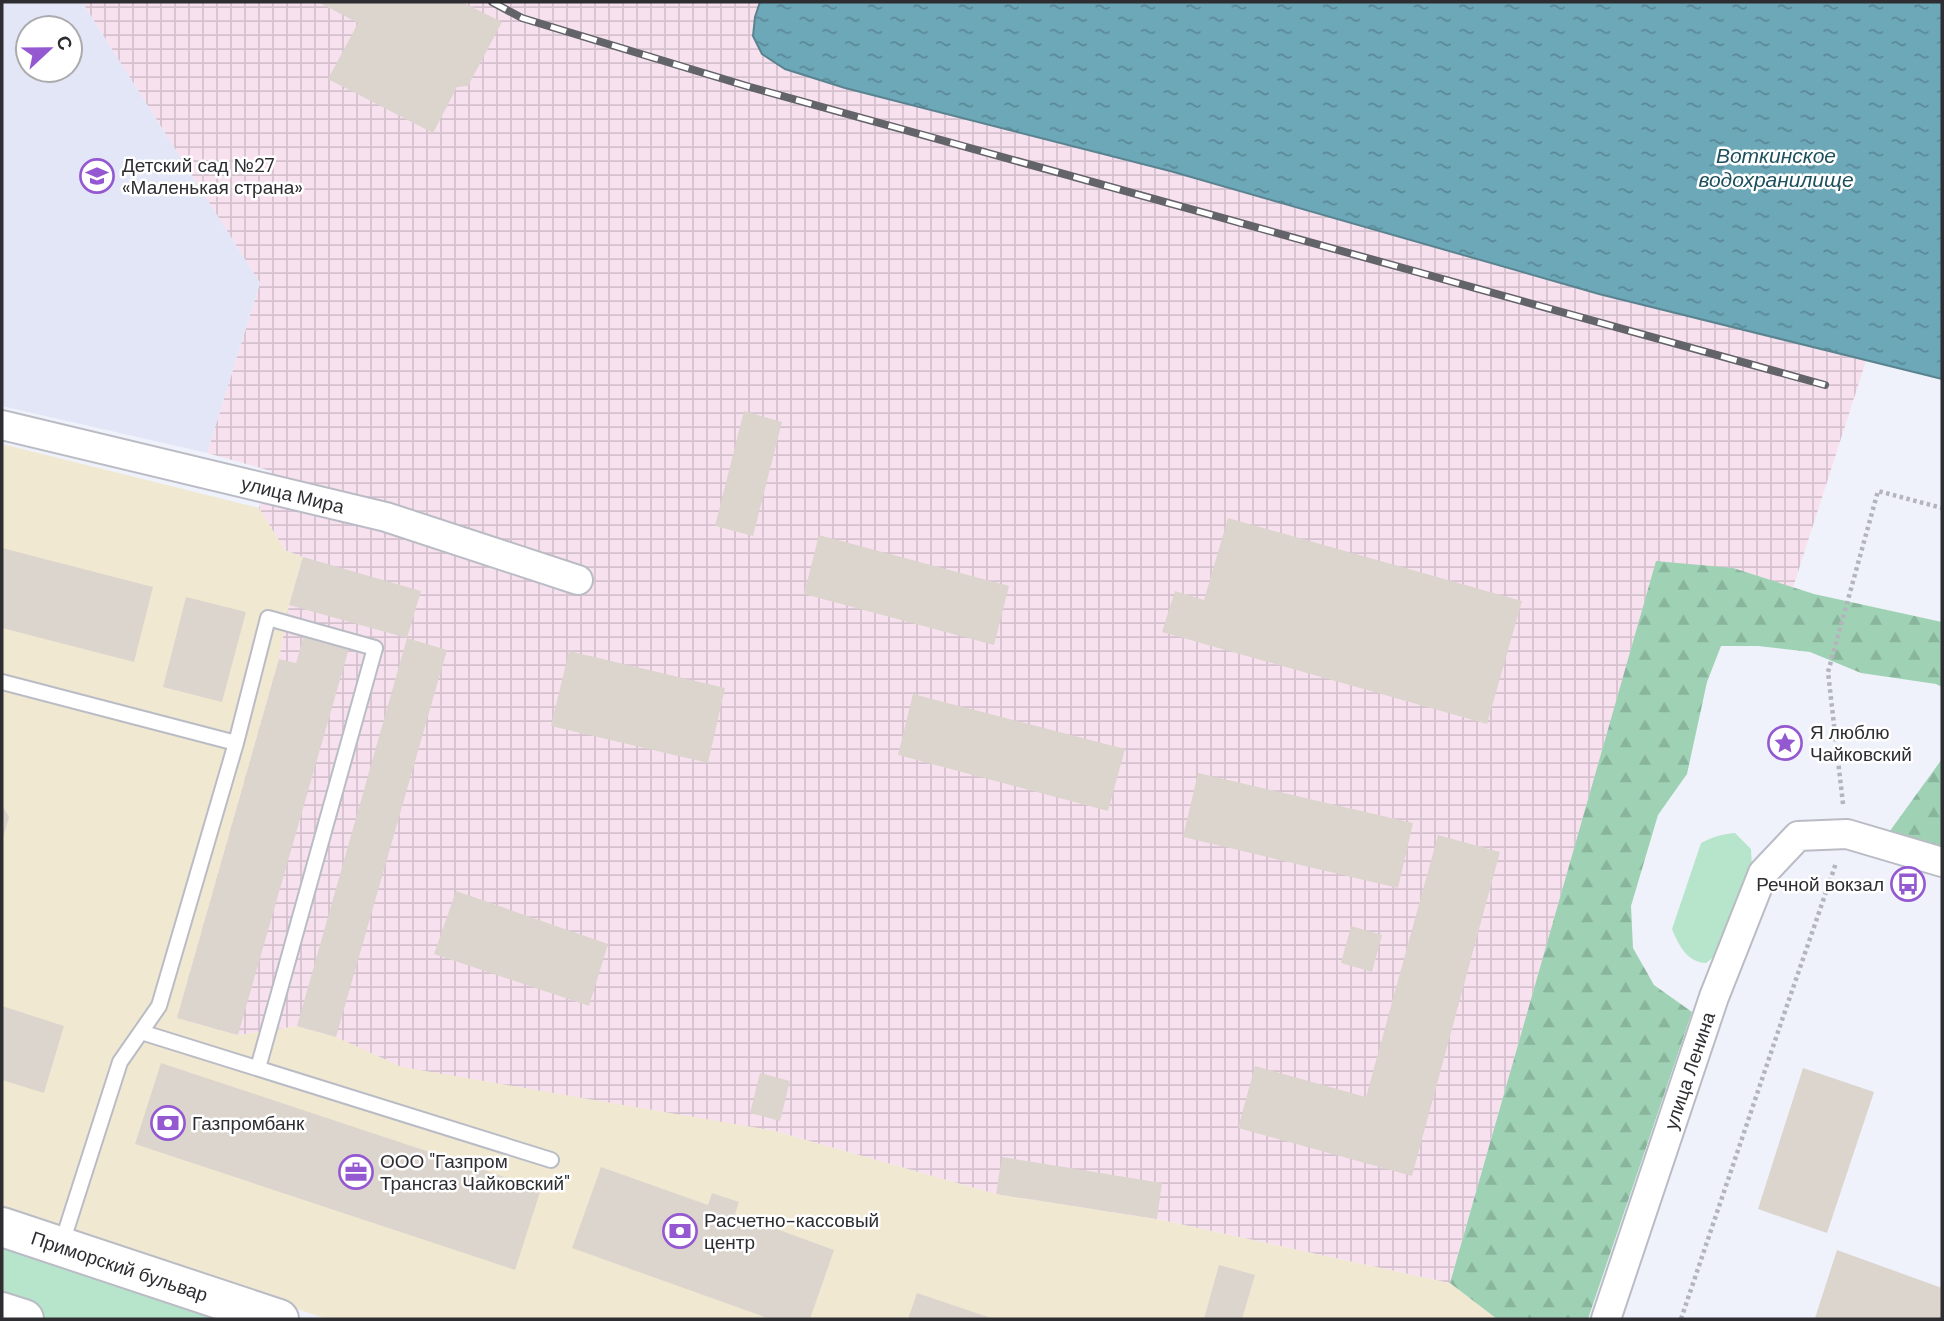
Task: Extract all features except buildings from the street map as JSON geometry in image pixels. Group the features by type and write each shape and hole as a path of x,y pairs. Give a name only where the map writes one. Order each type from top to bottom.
{"street":[{"name":"улица Мира","path":"2,425 386,517 578,580"},
{"name":"улица Ленина","path":"1606,1319 1714,997 1763,873 1798,836 1847,834"},
{"path":"1847,834 1942,862"},
{"name":"Приморский бульвар","path":"2,1227 279,1319"},
{"path":"2,1312 24,1319"}],"lane":[{"path":"61,1246 120,1062 159,1006 236,743 268,618 375,648 258,1068"},
{"path":"2,682 236,743"},
{"path":"141,1032 551,1160"}],"path":[{"path":"1681,1319 1847,834 1828,673 1878,491 1942,508"}],"shaded area":[{"name":"Детский сад №27 «Маленькая страна»","path":"2,2 82,2 260,283 207,453 2,406"},
{"path":"82,2 760,2 755,17 762,54 785,69 845,88 1170,171 1599,294 1866,361 1788,603 1656,562 1450,1283 1157,1219 996,1194 775,1131 402,1067 336,1037 297,1026 238,1035 177,1018 279,659 289,605 303,557 285,550 259,508 271,471 207,453 260,283"},
{"path":"2,444 259,508 285,550 303,557 289,605 279,659 238,1035 297,1026 336,1037 775,1131 996,1194 1157,1219 1450,1283 1497,1319 327,1319 2,1211"}],"green space":[{"path":"1656,561 1733,568 1814,594 1942,622 1942,687 1861,673 1810,652 1758,646 1721,646 1707,682 1687,774 1658,815 1631,906 1633,948 1654,985 1692,1012 1588,1319 1497,1319 1450,1283"},
{"path":"1942,759 1942,851 1887,835"},
{"path":"1735,833 1751,849 1752,867 1724,949 1706,963 1699,962 1684,952 1672,929 1701,843 1717,836"},
{"path":"2,1227 279,1319 24,1319 2,1312"}],"water":[{"name":"Воткинское водохранилище","path":"760,2 1942,2 1942,379 1599,294 1170,171 845,88 785,69 762,54 753,36"}],"railway":[{"path":"492,2 522,18 750,87 1825,385"}],"place":[{"name":"Детский сад №27 «Маленькая страна»","path":"97,176"},
{"name":"Я люблю Чайковский","path":"1785,743"},
{"name":"Речной вокзал","path":"1908,884"},
{"name":"Газпромбанк","path":"168,1123"},
{"name":"ООО \"Газпром Трансгаз Чайковский\"","path":"356,1172"},
{"name":"Расчетно-кассовый центр","path":"680,1231"}]}
